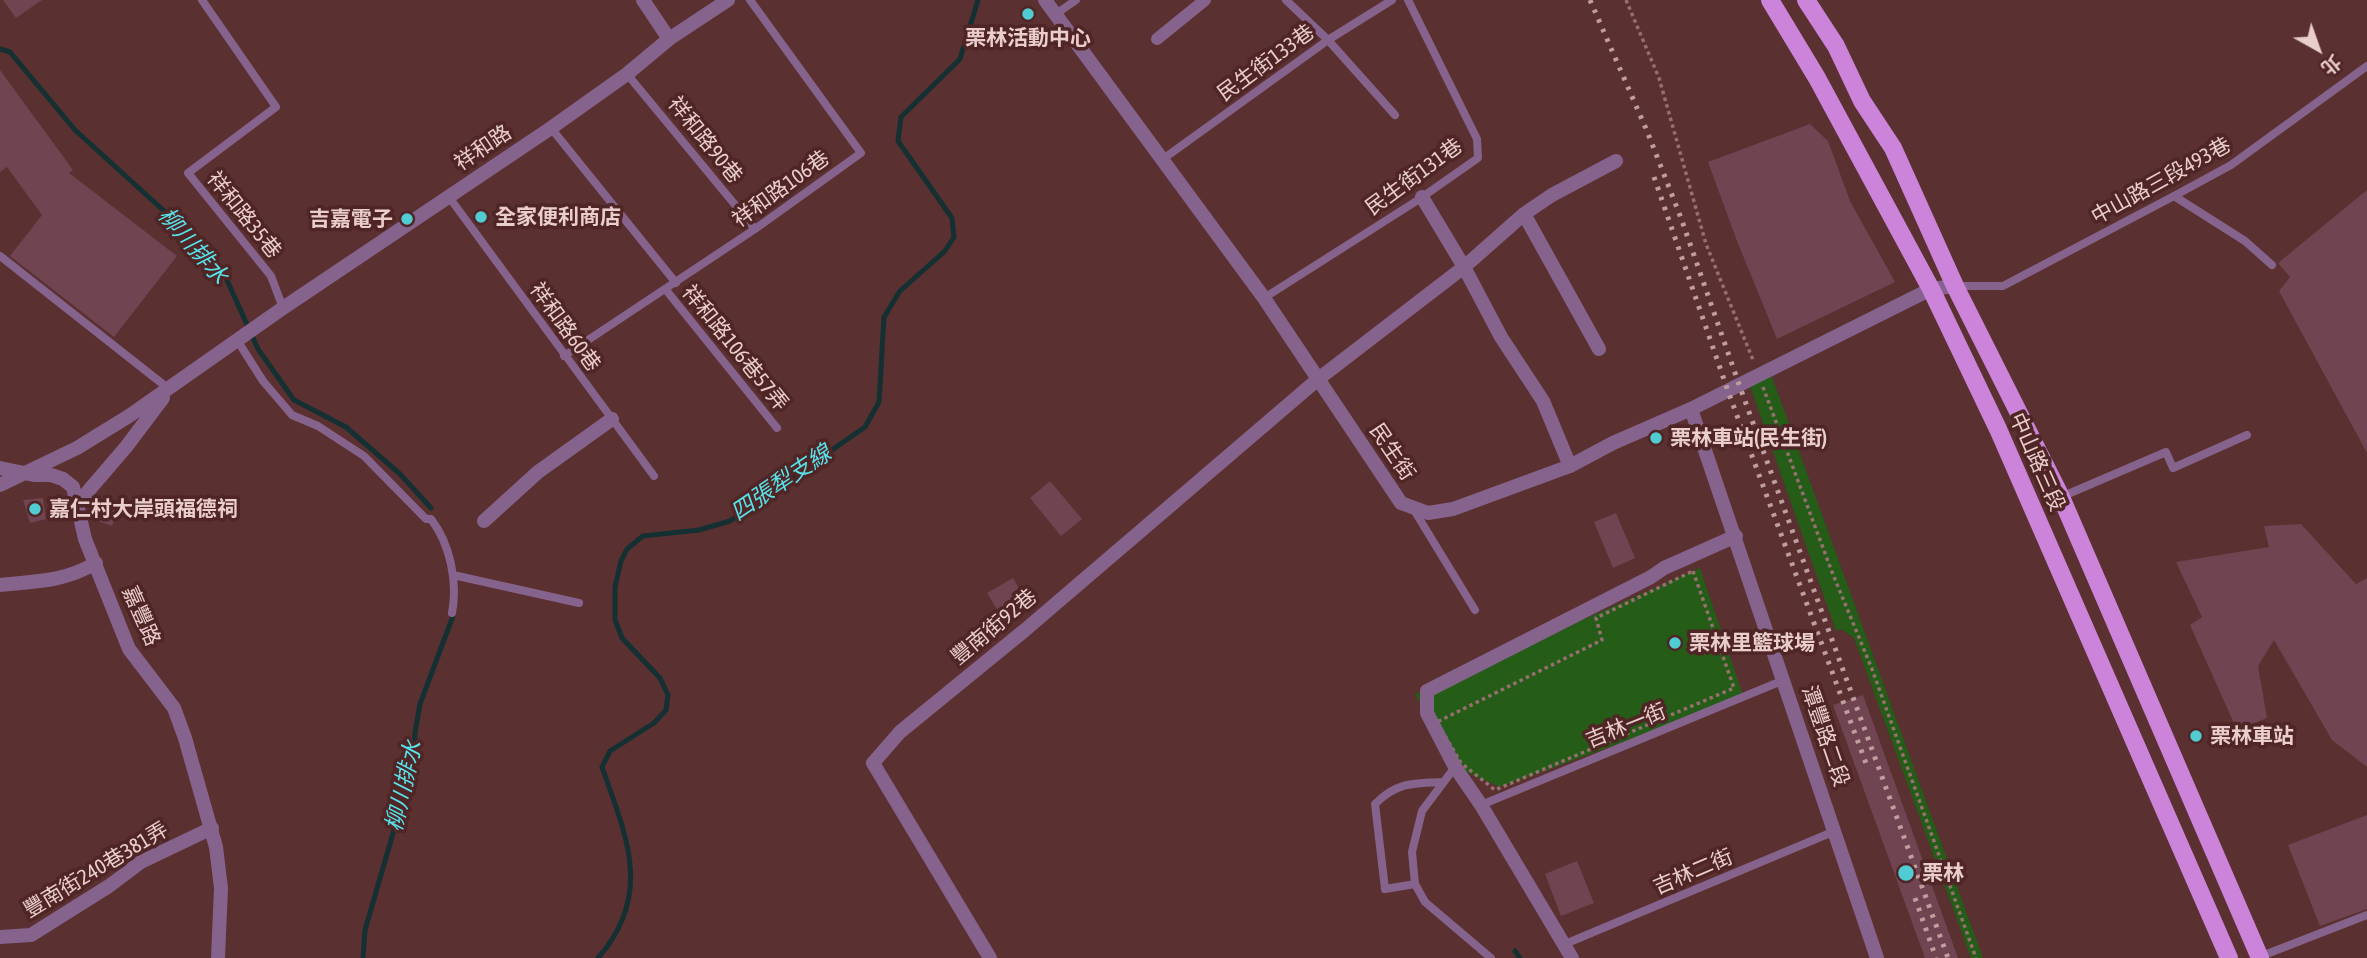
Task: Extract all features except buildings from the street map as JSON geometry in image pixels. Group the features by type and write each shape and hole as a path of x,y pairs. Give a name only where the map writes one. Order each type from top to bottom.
{"main road":[{"name":"中山路三段","path":"1770,0 1817,78 1931,289 1998,429 2229,958"},
{"name":"中山路三段","path":"1806,0 1836,46 1862,101 1893,148 1955,286 2061,497 2260,957"}],"street":[{"path":"643,0 669,39"},
{"name":"祥和路","path":"238,340 551,128 627,74 669,39 728,0"},
{"name":"民生街","path":"1045,0 1264,298 1401,503 1428,513 1453,509 1570,466 1931,289 1955,286"},
{"path":"1157,39 1205,0"},
{"path":"1317,380 1464,267 1524,214 1552,195 1616,161"},
{"path":"1422,197 1464,267 1501,337 1543,401 1570,466"},
{"path":"1524,214 1599,349"},
{"path":"0,485 78,448 238,340"},
{"name":"豐南街92巷","path":"990,958 873,762 900,732 1025,630 1317,380"},
{"path":"78,503 126,447 169,389"},
{"name":"潭豐路二段","path":"1691,409 1877,958"},
{"path":"484,521 538,472 612,419"},
{"name":"嘉豐路","path":"0,468 24,474 51,475 63,479 73,487 85,539 129,649 174,708 212,828 221,888 218,958"},
{"path":"1572,958 1481,805 1455,767 1427,713 1427,691 1664,568 1735,536"},
{"path":"0,585 77,574 96,563"},
{"name":"豐南街240巷381弄","path":"0,937 31,935 109,886 141,862 212,828"}],"lane":[{"name":"祥和路35巷","path":"202,0 276,107 188,173 271,276 283,308"},
{"name":"祥和路106巷","path":"564,356 666,290 861,153 750,0"},
{"path":"1056,15 1076,0"},
{"path":"1286,0 1328,40 1395,115"},
{"name":"民生街133巷","path":"1163,159 1328,40 1392,0"},
{"name":"民生街131巷","path":"1264,298 1478,158 1478,139 1408,0"},
{"name":"中山路三段493巷","path":"1955,286 2003,286 2174,196 2231,165 2367,66"},
{"name":"祥和路90巷","path":"627,74 755,229"},
{"path":"551,128 676,283"},
{"path":"2174,196 2245,241 2272,265"},
{"name":"祥和路60巷","path":"449,197 654,476"},
{"path":"0,256 169,389"},
{"name":"祥和路106巷57弄","path":"666,290 777,428"},
{"path":"238,340 263,381 292,415 318,426 364,456 426,519 431,519 441,532 453,575 455,591 452,613"},
{"path":"2061,497 2166,452 2173,468 2247,435"},
{"path":"1412,507 1475,610"},
{"path":"453,575 579,603"},
{"name":"吉林一街","path":"1481,805 1784,680"},
{"path":"1455,767 1422,811 1412,852 1415,884 1425,902 1491,958"},
{"path":"1415,884 1385,889 1375,804 1387,791 1414,783 1444,782"},
{"name":"吉林二街","path":"1565,944 1835,831"},
{"path":"2260,957 2367,915"}],"path":[{"path":"1693,571 1734,688 1495,790 1461,764 1437,722 1602,640 1596,618 1693,571"},
{"path":"1890,718 1976,958"}],"green space":[{"path":"1771,374 1983,958 1971,958 1854,638 1841,629 1836,631 1749,383"},
{"path":"1700,568 1744,698 1500,787 1455,767 1415,694"}],"waterway":[{"name":"四張犁支線","path":"598,958 615,934 626,911 630,888 626,841 602,767 610,751 654,723 666,710 668,695 660,678 622,638 615,620 615,587 621,561 627,549 643,536 699,530 730,521 865,427 879,402 884,317 900,291 945,251 954,237 952,218 898,141 901,117 960,59 978,0"},
{"name":"柳川排水","path":"0,49 10,52 75,130 163,210 226,278 258,349 294,400 346,427 400,474 431,508"},
{"name":"柳川排水","path":"363,958 365,930 414,761 420,704 453,616"},
{"path":"1515,951 1520,958"}],"railway":[{"path":"1590,0 1647,131 1681,218 1948,958"},
{"path":"1654,177 1729,394 1867,766"},
{"path":"1915,898 1936,958"}],"place":[{"name":"栗林活動中心","path":"1028,14"},
{"name":"全家便利商店","path":"481,217"},
{"name":"吉嘉電子","path":"407,219"},
{"name":"栗林車站(民生街)","path":"1656,438"},
{"name":"嘉仁村大岸頭福德祠","path":"35,509"},
{"name":"栗林里籃球場","path":"1675,643"},
{"name":"栗林車站","path":"2196,736"},
{"name":"栗林","path":"1906,873"}]}
